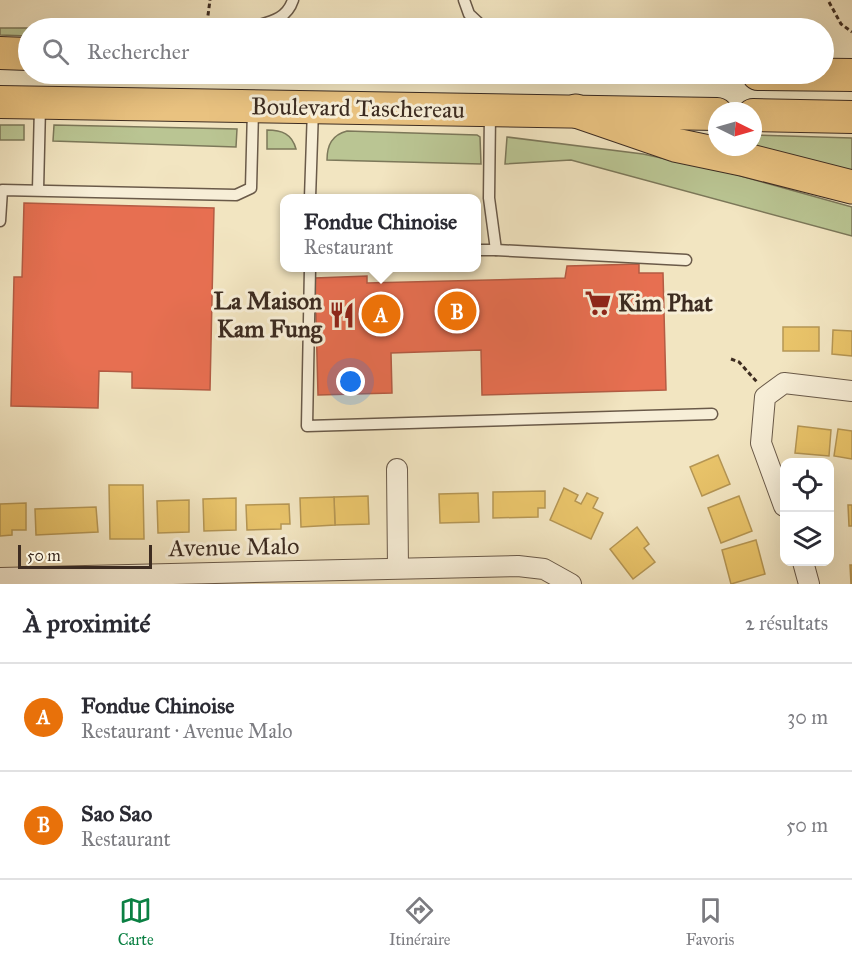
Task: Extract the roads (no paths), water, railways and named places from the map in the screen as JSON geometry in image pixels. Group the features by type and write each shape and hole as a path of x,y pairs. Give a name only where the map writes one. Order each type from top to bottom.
{"highway":[{"path":"576,111 675,145 742,159 852,187"}],"main road":[{"path":"0,53 18,54"},
{"path":"834,75 852,75"},
{"name":"Boulevard Taschereau","path":"0,102 708,114"},
{"path":"762,115 852,117"}],"street":[{"path":"780,495 761,443 765,397 784,382 852,391"},
{"path":"397,469 398,568"},
{"path":"804,566 809,584"},
{"name":"Avenue Malo","path":"0,578 188,579 398,568 532,567 555,574 571,584"}],"lane":[{"path":"281,18 290,8 293,0"},
{"path":"464,0 469,14 473,18"},
{"path":"38,190 40,103"},
{"path":"0,222 2,190 236,195 251,188 253,107"},
{"path":"310,194 313,108"},
{"path":"490,110 489,198 496,250"},
{"path":"481,250 686,260"},
{"path":"310,272 306,426 712,414"}],"place":[{"name":"Kim Phat","path":"598,303"},
{"name":"Sao Sao","path":"457,311"},
{"name":"Fondue Chinoise","path":"381,314"},
{"name":"La Maison Kam Fung","path":"342,315"}]}
